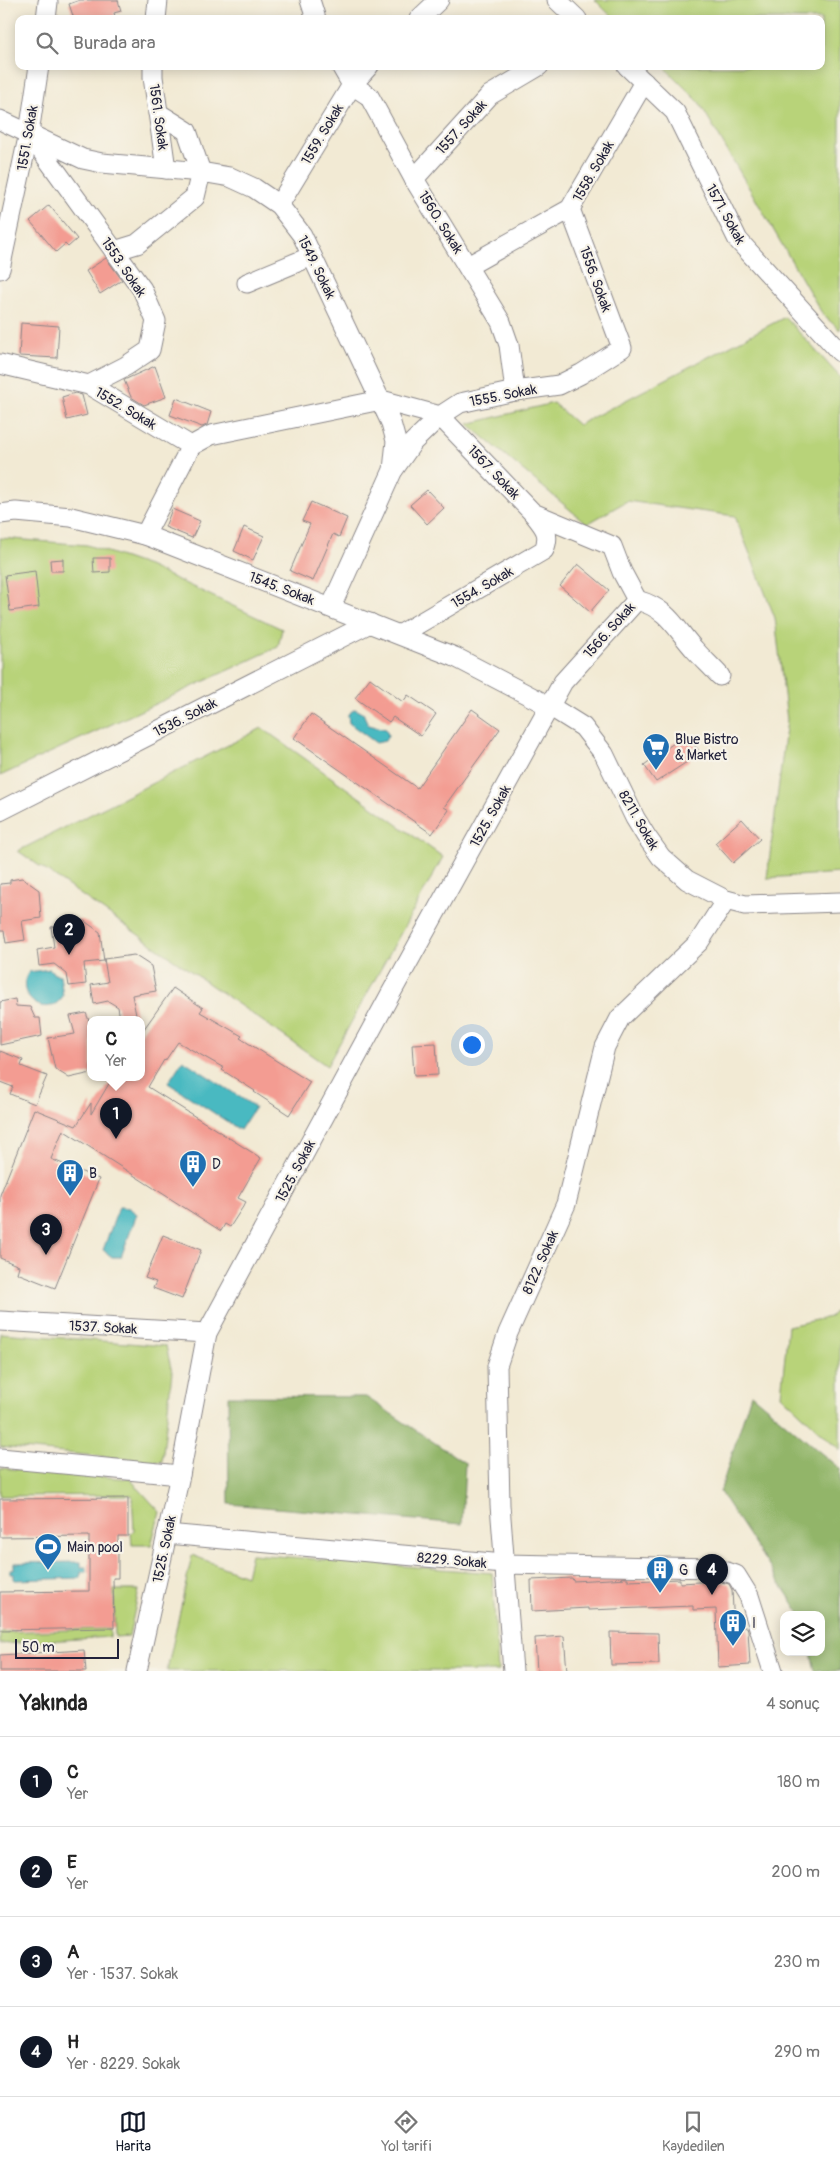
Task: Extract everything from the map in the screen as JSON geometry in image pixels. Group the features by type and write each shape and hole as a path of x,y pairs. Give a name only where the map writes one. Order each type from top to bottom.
{"street":[{"path":"156,15 158,0"},
{"path":"310,0 315,15"},
{"path":"422,15 439,0"},
{"path":"557,0 573,15"},
{"name":"1551. Sokak","path":"0,269 29,133 38,70"},
{"name":"1561. Sokak","path":"154,70 166,169"},
{"name":"1560. Sokak","path":"343,70 352,85 370,96 414,178 501,322 509,344 515,391"},
{"name":"1559. Sokak","path":"279,205 352,85 365,70"},
{"name":"1557. Sokak","path":"414,178 490,95 532,70"},
{"name":"1571. Sokak","path":"631,70 675,112 738,240 840,352"},
{"name":"1558. Sokak","path":"468,266 570,209 644,82"},
{"path":"114,251 138,244 195,196 201,172 187,131 158,113"},
{"name":"1549. Sokak","path":"0,120 83,159 102,163 201,172 230,177 254,188 279,205 302,235 381,400 396,441 393,470 331,607"},
{"name":"1553. Sokak","path":"29,133 142,289 156,322 150,350 126,366 88,385"},
{"name":"1556. Sokak","path":"570,209 622,348"},
{"path":"247,283 312,256"},
{"name":"1555. Sokak","path":"393,470 413,442 440,416 460,403 515,391 559,385 581,374 622,348"},
{"name":"1552. Sokak","path":"0,364 88,385 191,446"},
{"path":"144,535 191,446 211,435 381,400 440,416"},
{"name":"1567. Sokak","path":"440,416 546,529"},
{"name":"1545. Sokak","path":"0,514 16,512 71,517 144,535 401,634 455,657 551,707"},
{"name":"1566. Sokak","path":"533,514 612,546 622,572 637,600 563,682 551,707"},
{"name":"1554. Sokak","path":"401,634 544,550 548,540 546,529"},
{"path":"637,600 653,606 669,618 694,649 720,676"},
{"name":"1536. Sokak","path":"0,812 370,623"},
{"name":"8211. Sokak","path":"551,707 582,727 604,754 635,818 661,857 687,880 726,900 745,905 840,902"},
{"name":"1525. Sokak","path":"138,1671 180,1474 207,1333 390,995 551,707"},
{"name":"8122. Sokak","path":"513,1671 500,1505 497,1366 508,1333 566,1204 606,1047 620,1018 699,942 726,900"},
{"name":"1537. Sokak","path":"0,1321 207,1333"},
{"path":"0,1458 180,1474"},
{"name":"8229. Sokak","path":"167,1534 504,1564 715,1568 736,1575 749,1596 773,1671"}],"green space":[{"path":"595,0 840,0 840,330 823,315 699,102 667,70 825,70 825,15 610,15"},
{"path":"785,317 840,377 840,873 767,878 787,720 775,618 735,516 627,501 587,524 468,424 553,403 578,425"},
{"path":"0,538 87,545 148,566 282,629 278,647 0,776"},
{"path":"262,728 443,857 327,1066 18,851"},
{"path":"840,1306 840,1450 781,1395 788,1326 830,1317"},
{"path":"0,1333 166,1346 172,1372 162,1462 0,1447"},
{"path":"751,1394 840,1469 840,1671 815,1671 812,1656 825,1656 825,1611 798,1611 720,1492"},
{"path":"228,1396 366,1397 465,1463 462,1524 229,1504"},
{"path":"0,1468 130,1479 160,1512 151,1545 132,1545 131,1533 134,1530 132,1495 0,1496"},
{"path":"251,1554 492,1573 498,1671 167,1671 192,1555 246,1576"},
{"path":"114,1590 139,1590 129,1636 115,1637"},
{"path":"110,1629 110,1637 0,1644 0,1632"}],"water":[{"path":"355,709 363,713 368,725 386,729 388,735 385,741 376,743 349,723 348,714"},
{"path":"50,969 54,974 60,975 63,996 56,1003 49,1006 41,1006 28,997 25,981 29,972"},
{"path":"183,1060 255,1107 240,1130 168,1083"},
{"path":"119,1207 129,1208 137,1214 121,1257 112,1257 103,1250"},
{"name":"Main pool","path":"81,1562 81,1567 86,1567 86,1572 81,1572 81,1578 14,1580 14,1574 10,1574 10,1569 14,1569 14,1563"}],"building":[{"path":"80,0 118,0 121,11 114,13 115,15 73,15 69,4"},
{"path":"49,205 77,239 68,247 65,244 56,252 30,221"},
{"path":"106,258 122,280 100,294 86,271"},
{"path":"21,323 59,326 57,358 19,356"},
{"path":"155,366 166,397 144,405 131,397 124,380"},
{"path":"75,393 82,395 87,415 67,420 62,397"},
{"path":"176,398 211,412 207,425 202,427 170,415"},
{"path":"427,490 444,508 427,524 410,505"},
{"path":"311,502 347,518 339,537 333,534 313,581 290,571 310,524 302,521"},
{"path":"172,509 200,521 192,538 165,527"},
{"path":"244,527 264,536 253,560 234,551"},
{"path":"93,558 110,558 110,572 94,573"},
{"path":"63,559 63,571 51,571 50,560"},
{"path":"578,564 609,590 590,612 560,586"},
{"path":"35,571 39,607 10,611 5,575"},
{"path":"370,678 403,702 408,695 436,714 421,736 393,717 389,722 355,698"},
{"path":"472,709 500,729 444,807 449,810 432,834 294,738 311,714 417,788"},
{"path":"686,734 699,751 689,758 690,760 656,782 644,765"},
{"path":"742,819 760,839 733,863 715,843"},
{"path":"22,878 39,890 41,918 22,921 25,940 6,943 4,931 0,931 0,884 10,883 10,880"},
{"path":"83,920 100,932 104,961 84,963 86,984 69,986 67,974 54,964 39,966 37,950 54,947 51,927 71,924 71,921"},
{"path":"134,955 151,966 156,991 132,995 136,1015 120,1016 118,1007 108,1001 94,1004 91,985 108,982 104,959"},
{"path":"173,988 203,1008 200,1012 242,1036 240,1038 310,1082 289,1115 222,1070 224,1068 178,1042 164,1060 148,1087 261,1158 238,1198 246,1202 230,1227 225,1224 221,1231 63,1130 51,1159 99,1179 55,1288 17,1273 19,1266 0,1258 0,1195 34,1109 76,1126 91,1103 91,1114 110,1082 114,1084 116,1081 145,1081 145,1027"},
{"path":"15,999 16,1006 30,1007 35,1018 40,1018 42,1036 0,1045 0,1002"},
{"path":"86,1013 87,1016 87,1074 69,1078 55,1069 48,1038 75,1034 70,1016"},
{"path":"436,1043 438,1075 414,1076 412,1044"},
{"path":"0,1051 23,1060 21,1066 47,1076 35,1104 10,1094 13,1087 0,1082"},
{"path":"163,1235 201,1250 182,1299 153,1288 156,1282 145,1278"},
{"path":"128,1498 128,1536 118,1536 118,1578 113,1578 114,1628 0,1630 0,1592 89,1591 89,1536 0,1537 0,1499"},
{"path":"572,1578 573,1581 628,1578 628,1581 680,1579 680,1583 718,1581 729,1584 732,1590 734,1628 747,1627 748,1630 750,1665 718,1667 716,1609 693,1610 693,1606 532,1611 531,1580"},
{"path":"610,1632 658,1633 659,1664 611,1665"},
{"path":"564,1636 567,1671 537,1671 535,1638"},
{"path":"84,1650 86,1671 0,1671 0,1655"}],"place":[{"name":"Blue Bistro & Market","path":"656,771"},
{"name":"E","path":"69,955"},
{"name":"C","path":"116,1139"},
{"name":"D","path":"193,1188"},
{"name":"B","path":"70,1197"},
{"name":"A","path":"46,1255"},
{"name":"Main pool","path":"48,1571"},
{"name":"G","path":"660,1594"},
{"name":"H","path":"712,1595"},
{"name":"I","path":"733,1647"}]}
